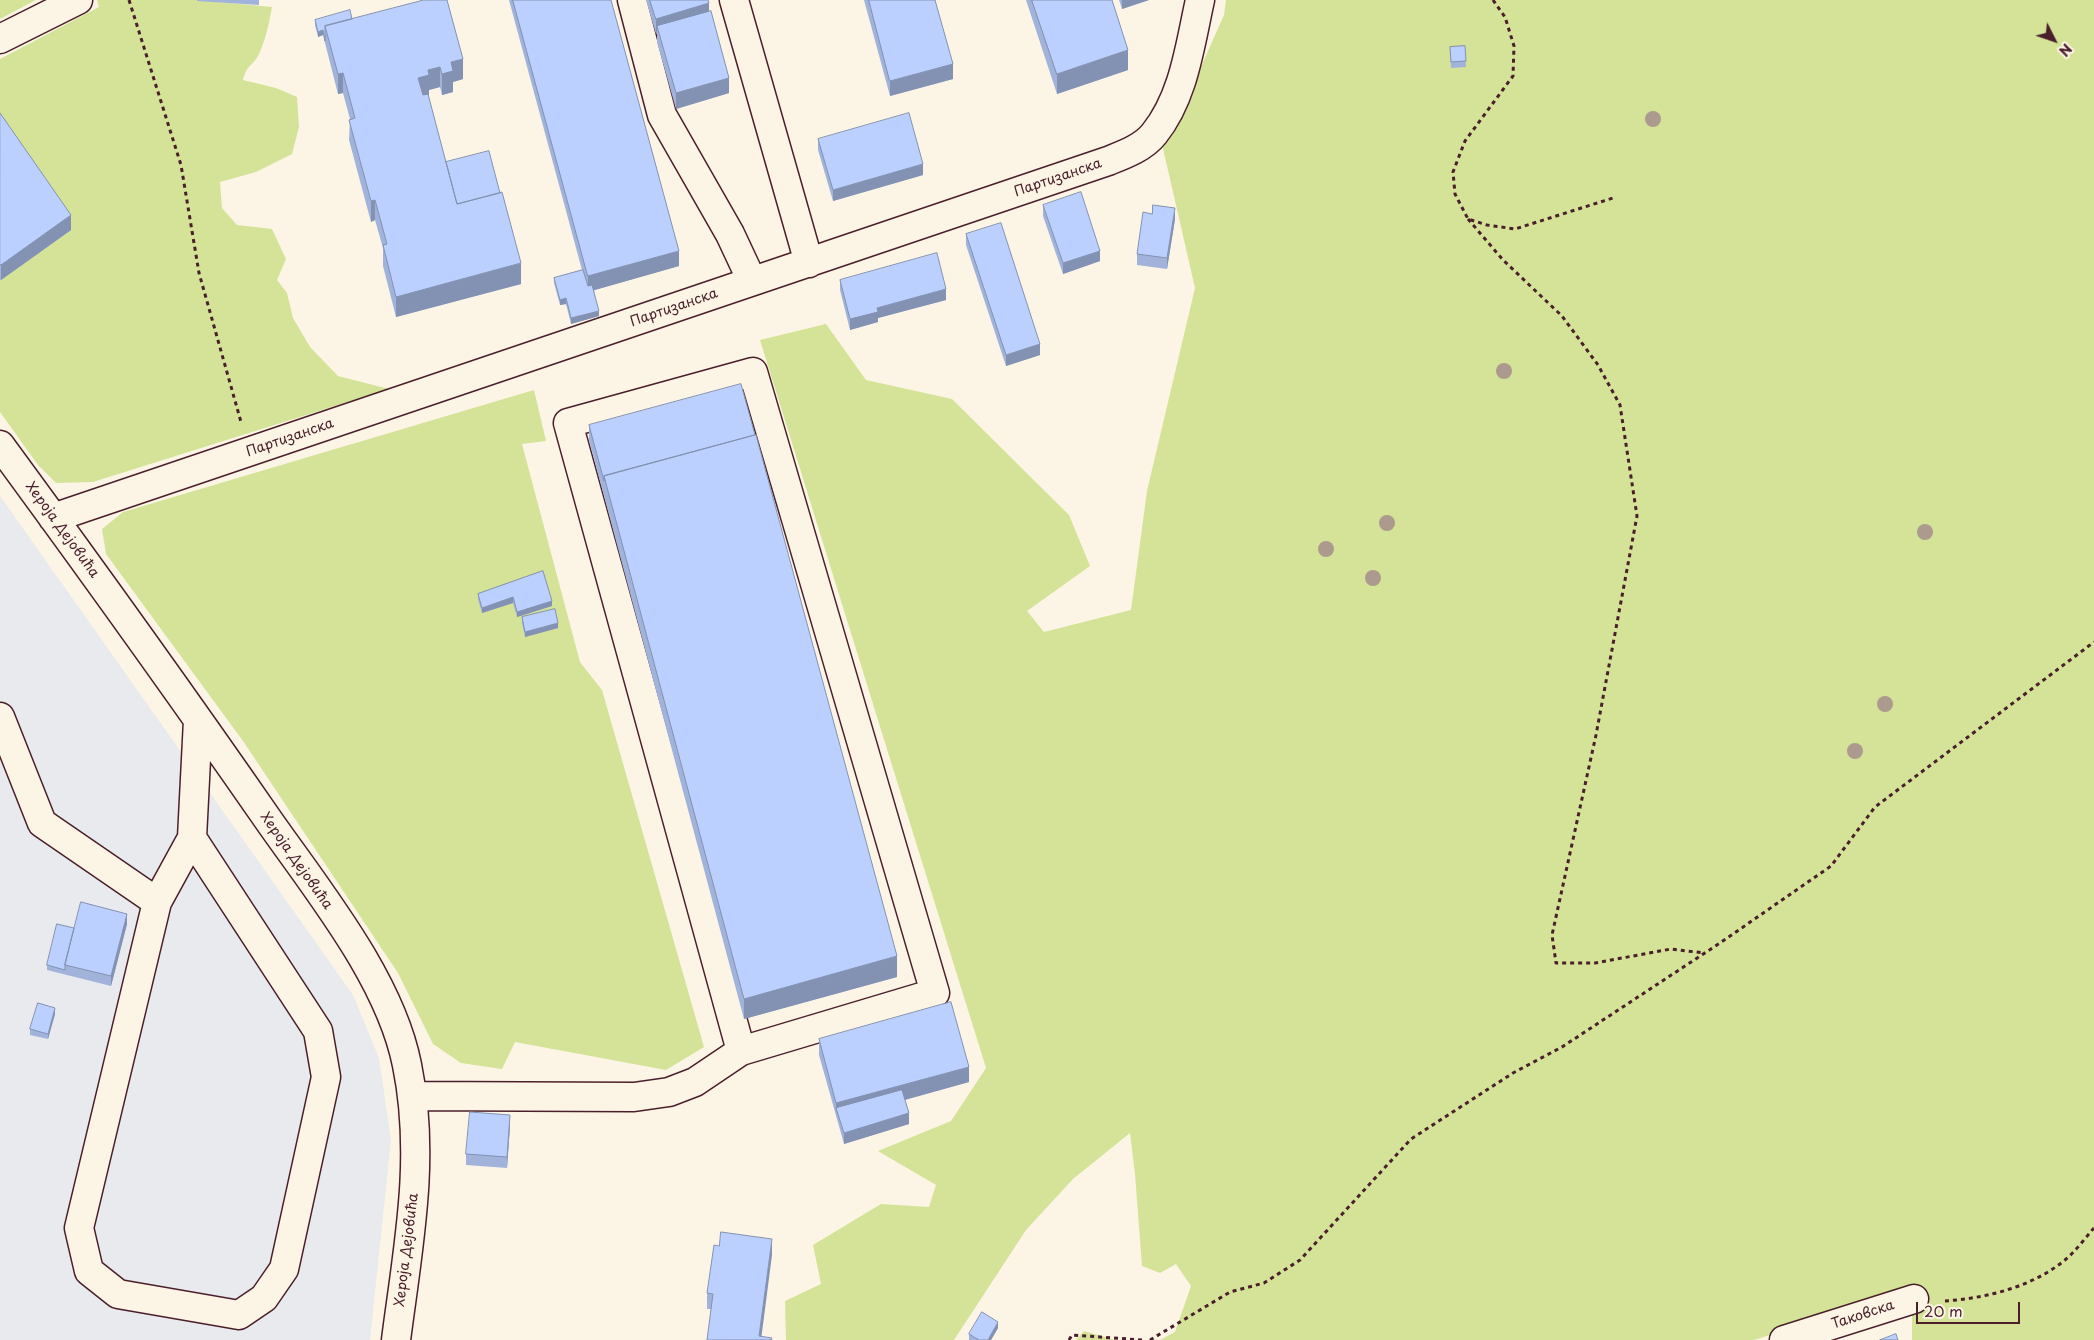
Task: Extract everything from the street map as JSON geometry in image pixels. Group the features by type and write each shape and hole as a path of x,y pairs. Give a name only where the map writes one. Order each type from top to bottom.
{"street":[{"path":"0,40 78,0"},
{"path":"632,0 662,115 730,234 752,281"},
{"path":"734,0 809,262"},
{"name":"Партизанска","path":"53,518 1108,161 1133,150 1153,135 1180,85 1200,0"},
{"path":"412,1096 634,1097 668,1092 695,1082 741,1052 935,992 753,372 568,423 741,1052"},
{"name":"Хероја Дејовића","path":"0,445 198,720 336,918 376,982 398,1031 412,1096 417,1168 396,1340"},
{"path":"0,717 42,823 157,902"},
{"path":"192,838 318,1031 326,1076 284,1268 264,1298 240,1316 118,1294 89,1271 79,1228 157,902 192,838 198,720"},
{"name":"Таковска","path":"1784,1340 1914,1299"}],"path":[{"path":"129,0 181,165 199,274 249,451"},
{"path":"1493,0 1505,16 1514,46 1512,76 1465,140 1453,172 1455,194 1468,219 1503,260 1562,316 1598,365 1620,405 1637,516 1598,726 1552,935 1556,963 1595,963 1671,949 1704,953"},
{"path":"1468,219 1487,225 1515,229 1613,198"},
{"path":"1150,1340 1230,1292 1264,1284 1300,1260 1411,1139 1513,1073 1562,1047 1831,866 1875,807 2094,642"},
{"path":"1914,1299 1943,1301 1973,1299 2047,1274 2067,1258 2094,1228"},
{"path":"1069,1340 1072,1335 1142,1340"}],"shaded area":[{"path":"0,496 353,995 379,1058 391,1140 370,1340 0,1340"}],"green space":[{"path":"0,0 36,0 0,19"},
{"path":"97,0 197,0 272,7 261,48 257,58 246,71 243,80 276,88 297,97 299,127 292,154 256,172 220,182 222,208 237,225 272,229 286,259 277,280 287,293 293,318 310,347 338,376 389,389 93,482 56,483 38,465 0,412 0,59 99,7"},
{"path":"1226,0 2094,0 2094,1340 1912,1340 1912,1290 1754,1340 1160,1340 1175,1332 1191,1286 1176,1264 1160,1273 1142,1266 1130,1133 1073,1179 1026,1230 954,1340 786,1340 785,1301 821,1284 813,1245 881,1204 929,1207 936,1185 878,1151 951,1121 986,1068 760,340 826,324 866,380 952,399 1069,515 1090,566 1027,611 1044,632 1131,610 1147,491 1195,288 1162,144 1188,96 1224,15"},
{"path":"534,390 546,441 522,444 580,662 602,690 704,1047 666,1070 515,1042 502,1069 461,1063 433,1044 398,973 243,741 106,554 102,529 123,512"},
{"path":"1084,1331 1115,1340 1076,1340"}],"building":[{"path":"424,0 447,0 463,59 451,62 453,71 442,74 440,67 428,70 429,75 418,78 423,95 428,94 457,204 502,192 521,263 396,297 383,245 387,244 375,200 371,201 349,120 355,118 343,73 338,74 325,26"},
{"path":"513,0 611,0 679,251 588,276"},
{"path":"650,0 708,0 709,3 656,19"},
{"path":"869,0 935,0 953,64 890,81"},
{"path":"1032,0 1112,0 1128,50 1057,74"},
{"path":"350,10 352,19 325,26 325,41 323,30 318,32 315,20"},
{"path":"711,11 729,78 676,93 657,26"},
{"path":"1465,46 1466,61 1451,62 1450,47"},
{"path":"0,113 71,215 1,265 0,264"},
{"path":"909,113 923,164 833,190 818,139"},
{"path":"489,151 500,193 457,204 446,162"},
{"path":"1081,192 1100,251 1063,263 1043,205"},
{"path":"1153,205 1175,208 1167,258 1137,254 1143,212 1152,214"},
{"path":"1001,223 1040,344 1006,355 966,234"},
{"path":"937,253 946,289 877,308 878,312 850,319 840,280"},
{"path":"583,270 588,286 592,285 599,311 571,318 566,298 560,300 554,278"},
{"path":"741,384 755,435 604,476 604,481 589,425"},
{"path":"756,435 897,956 744,999 604,476"},
{"path":"543,571 552,601 517,612 513,597 482,608 478,594"},
{"path":"555,609 558,623 525,632 522,617"},
{"path":"81,902 127,914 111,976 65,965"},
{"path":"57,924 74,928 65,970 47,965"},
{"path":"951,1002 969,1067 836,1103 819,1039"},
{"path":"38,1003 55,1008 48,1034 30,1029"},
{"path":"902,1090 909,1113 844,1133 836,1108"},
{"path":"470,1112 510,1115 507,1157 466,1154"},
{"path":"721,1232 772,1239 759,1336 772,1338 771,1340 707,1340 713,1294 707,1293 714,1245 719,1246"},
{"path":"982,1312 998,1322 988,1340 979,1340 969,1334"},
{"path":"1896,1334 1898,1340 1880,1340"}]}
